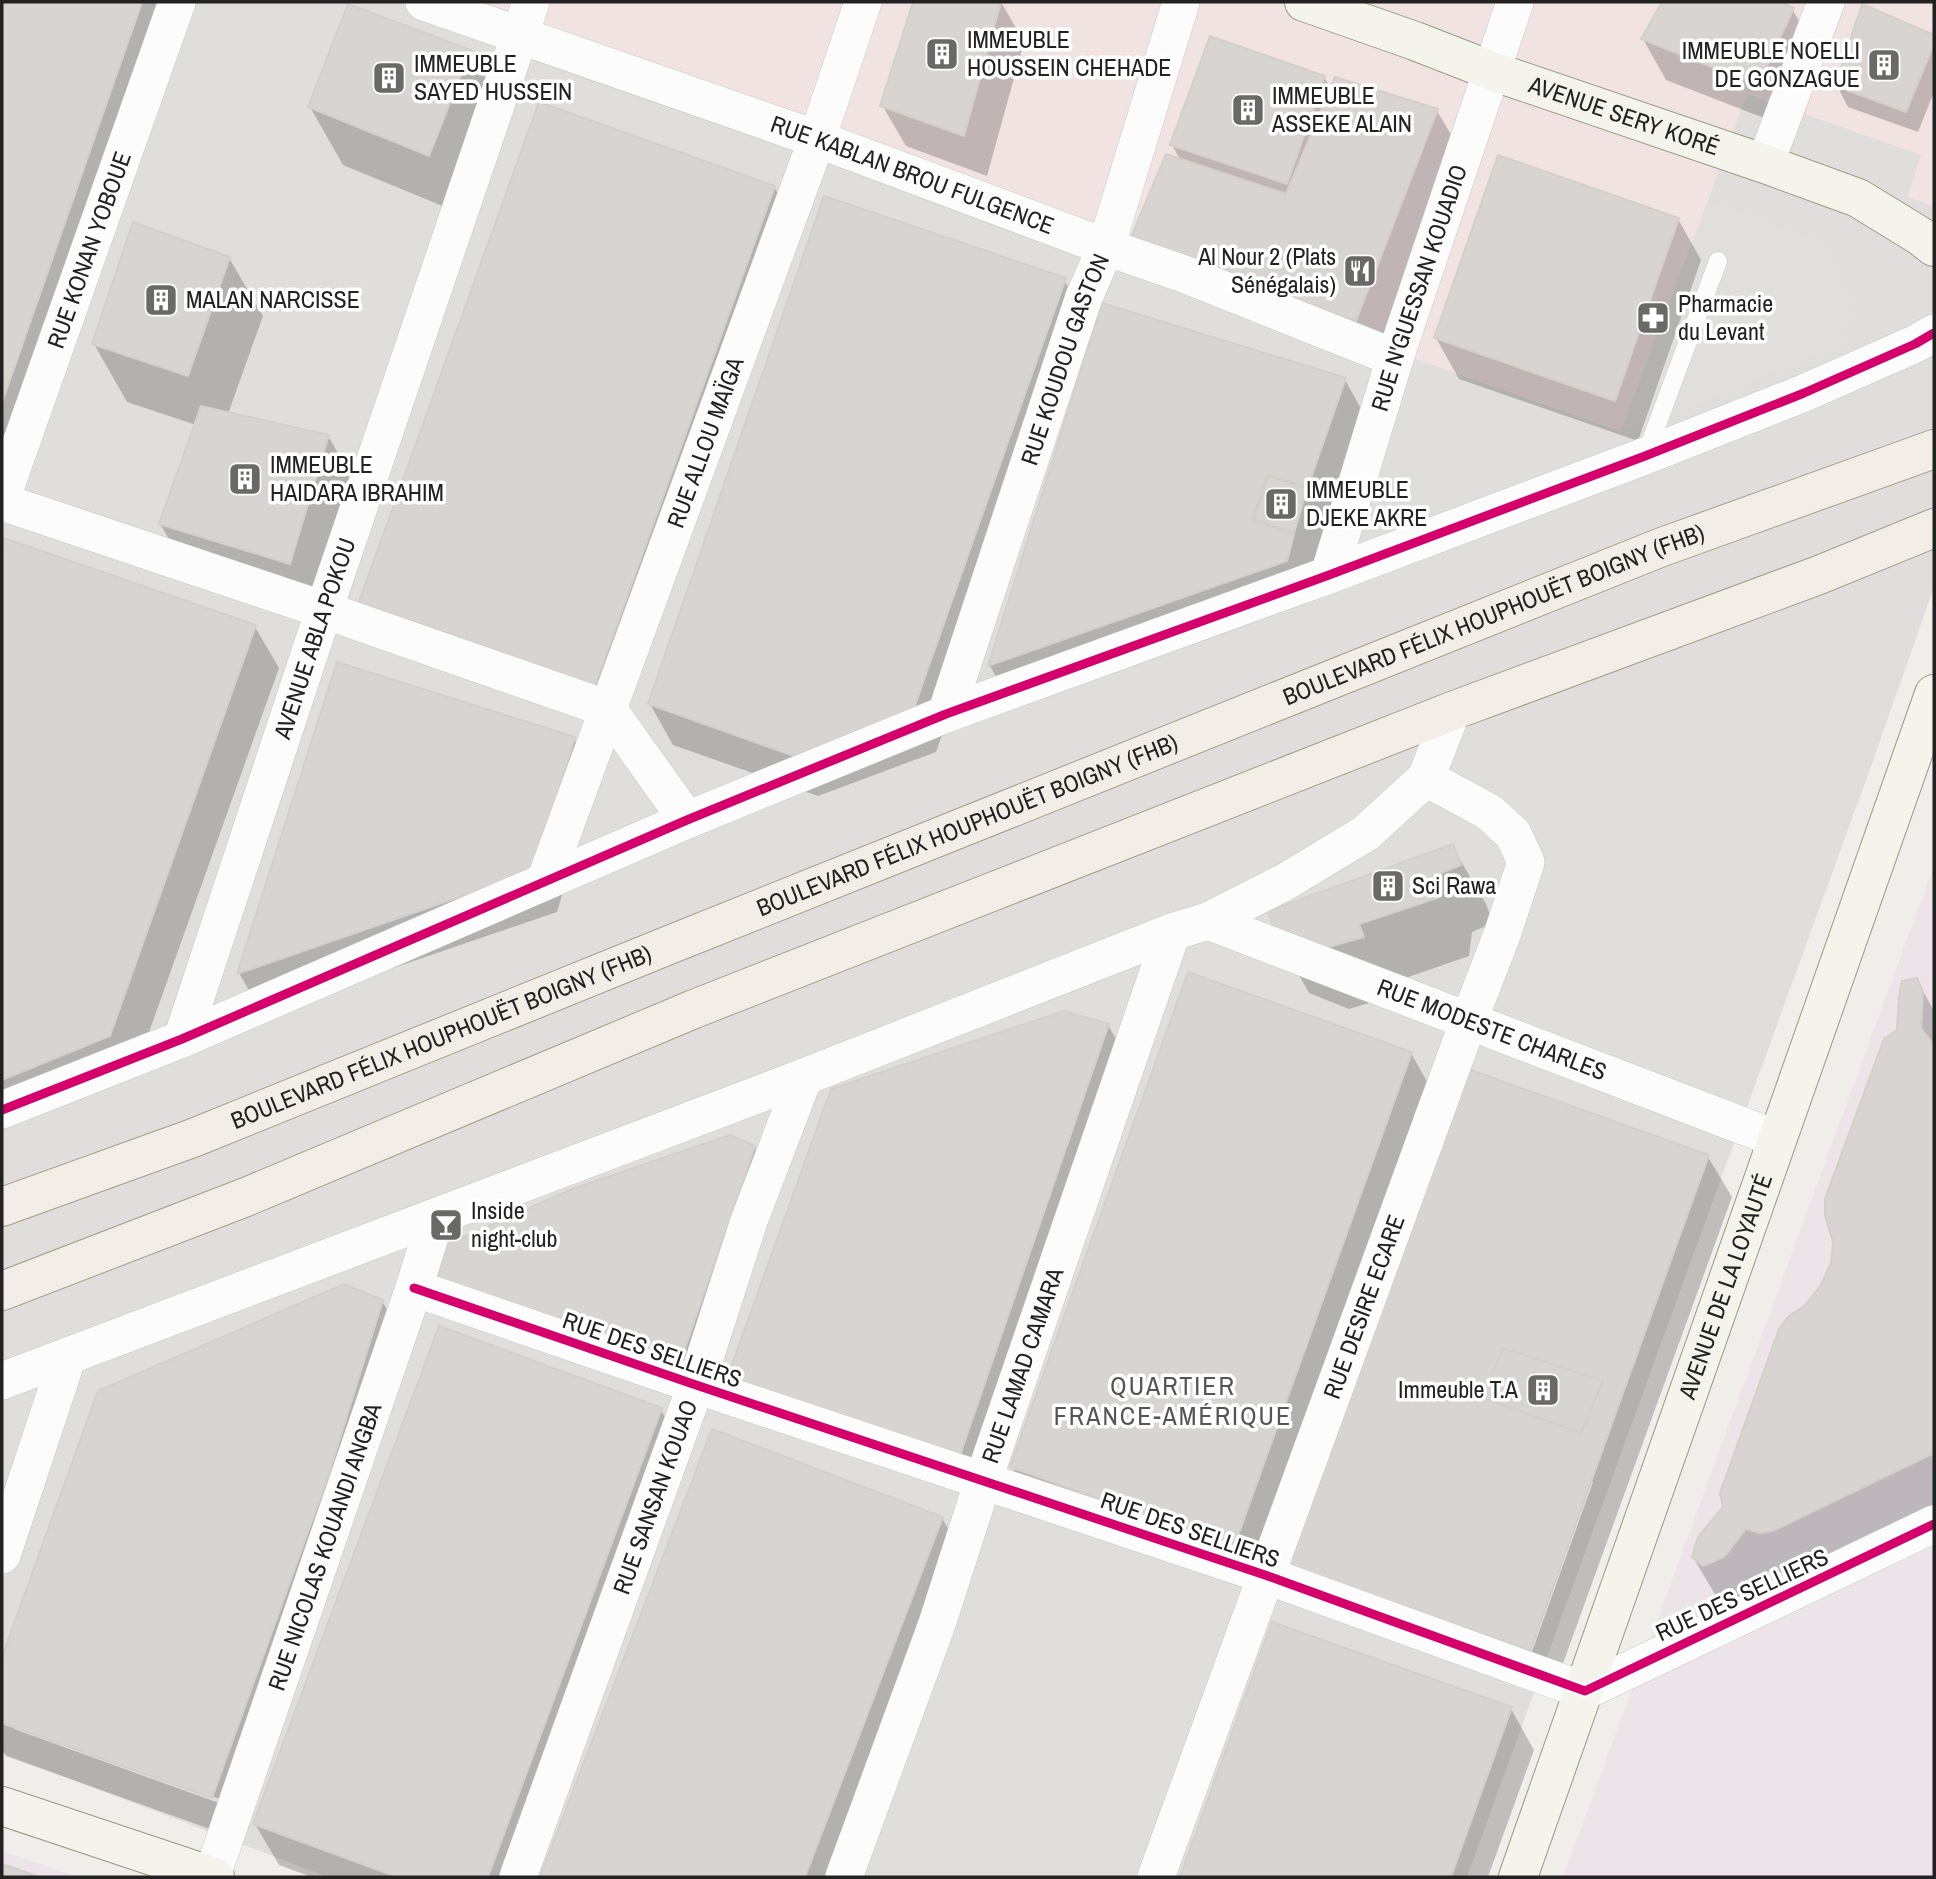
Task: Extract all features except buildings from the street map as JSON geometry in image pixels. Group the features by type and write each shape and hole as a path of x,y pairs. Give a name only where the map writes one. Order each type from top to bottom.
{"main road":[{"name":"BOULEVARD FÉLIX HOUPHOUËT BOIGNY (FHB)","path":"2,1208 193,1138 1649,552 1934,449"},
{"path":"2,1292 246,1197 694,1009 1452,711 1819,575 1934,528"}],"street":[{"name":"RUE KONAN YOBOUE","path":"2,499 177,2"},
{"name":"RUE KABLAN BROU FULGENCE","path":"424,2 525,18 817,139 1184,274 1395,358"},
{"name":"RUE ALLOU MAÏGA","path":"545,881 817,139 863,2"},
{"name":"RUE KOUDOU GASTON","path":"946,714 1076,322 1106,247 1181,2"},
{"name":"AVENUE SERY KORÉ","path":"1304,2 1492,71 1858,198 1930,238"},
{"name":"RUE N'GUESSAN KOUADIO","path":"1329,575 1395,358 1515,2"},
{"path":"1765,164 1826,2"},
{"name":"AVENUE ABLA POKOU","path":"182,1039 525,18"},
{"path":"2,1110 182,1039 687,820 946,714 1329,575 1645,456 1804,393 1934,333"},
{"path":"2,499 608,709 687,820"},
{"name":"AVENUE DE LA LOYAUTÉ","path":"1518,1877 1934,694"},
{"path":"2,1381 804,1077 1172,932 1208,922 1285,882 1366,833 1426,778 1452,711"},
{"name":"RUE DESIRE ECARE","path":"1156,1877 1503,932 1525,862 1513,834 1489,812 1426,778"},
{"name":"RUE MODESTE CHARLES","path":"1208,922 1777,1139"},
{"name":"RUE LAMAD CAMARA","path":"844,1877 937,1624 983,1481 1172,932"},
{"name":"RUE SANSAN KOUAO","path":"518,1877 696,1385 748,1221 804,1077"},
{"name":"RUE NICOLAS KOUANDI ANGBA","path":"214,1877 436,1217"},
{"name":"RUE DES SELLIERS","path":"414,1288 1265,1575 1585,1691 1934,1524"},
{"path":"2,1555 68,1356"},
{"path":"2,1806 214,1877"}],"lane":[{"path":"1645,456 1718,261"}],"shaded area":[{"path":"2,2 404,2 1620,431 1747,93 1922,155 1908,196 1934,206 1934,587 1467,1877 328,1877 2,1753"},
{"path":"404,2 1934,2 1934,206 1908,197 1921,155 1747,94 1621,431"},
{"path":"1708,200 1812,239 1833,254 1845,280 1851,309 1845,335 1829,351 1803,359 1667,418 1621,431"},
{"path":"1934,866 1934,1877 1563,1877"},
{"path":"2,1851 79,1877 2,1877"}],"cycle path":[{"path":"2,1110 182,1039 687,820 946,714 1329,575 1645,456 1804,393 1934,333"},
{"path":"414,1288 1265,1575 1585,1691 1934,1524"}],"place":[{"name":"IMMEUBLE HOUSSEIN CHEHADE","path":"942,54"},
{"name":"IMMEUBLE NOELLI DE GONZAGUE","path":"1884,65"},
{"name":"IMMEUBLE SAYED HUSSEIN","path":"389,78"},
{"name":"IMMEUBLE ASSEKE ALAIN","path":"1248,110"},
{"name":"Al Nour 2 (Plats Sénégalais)","path":"1360,271"},
{"name":"MALAN NARCISSE","path":"161,300"},
{"name":"Pharmacie du Levant","path":"1653,318"},
{"name":"IMMEUBLE HAIDARA IBRAHIM","path":"245,479"},
{"name":"IMMEUBLE DJEKE AKRE","path":"1281,504"},
{"name":"Sci Rawa","path":"1388,886"},
{"name":"Inside night-club","path":"446,1225"},
{"name":"Immeuble T.A","path":"1543,1390"}],"district":[{"name":"QUARTIER FRANCE-AMÉRIQUE","path":"1173,1401"}]}
